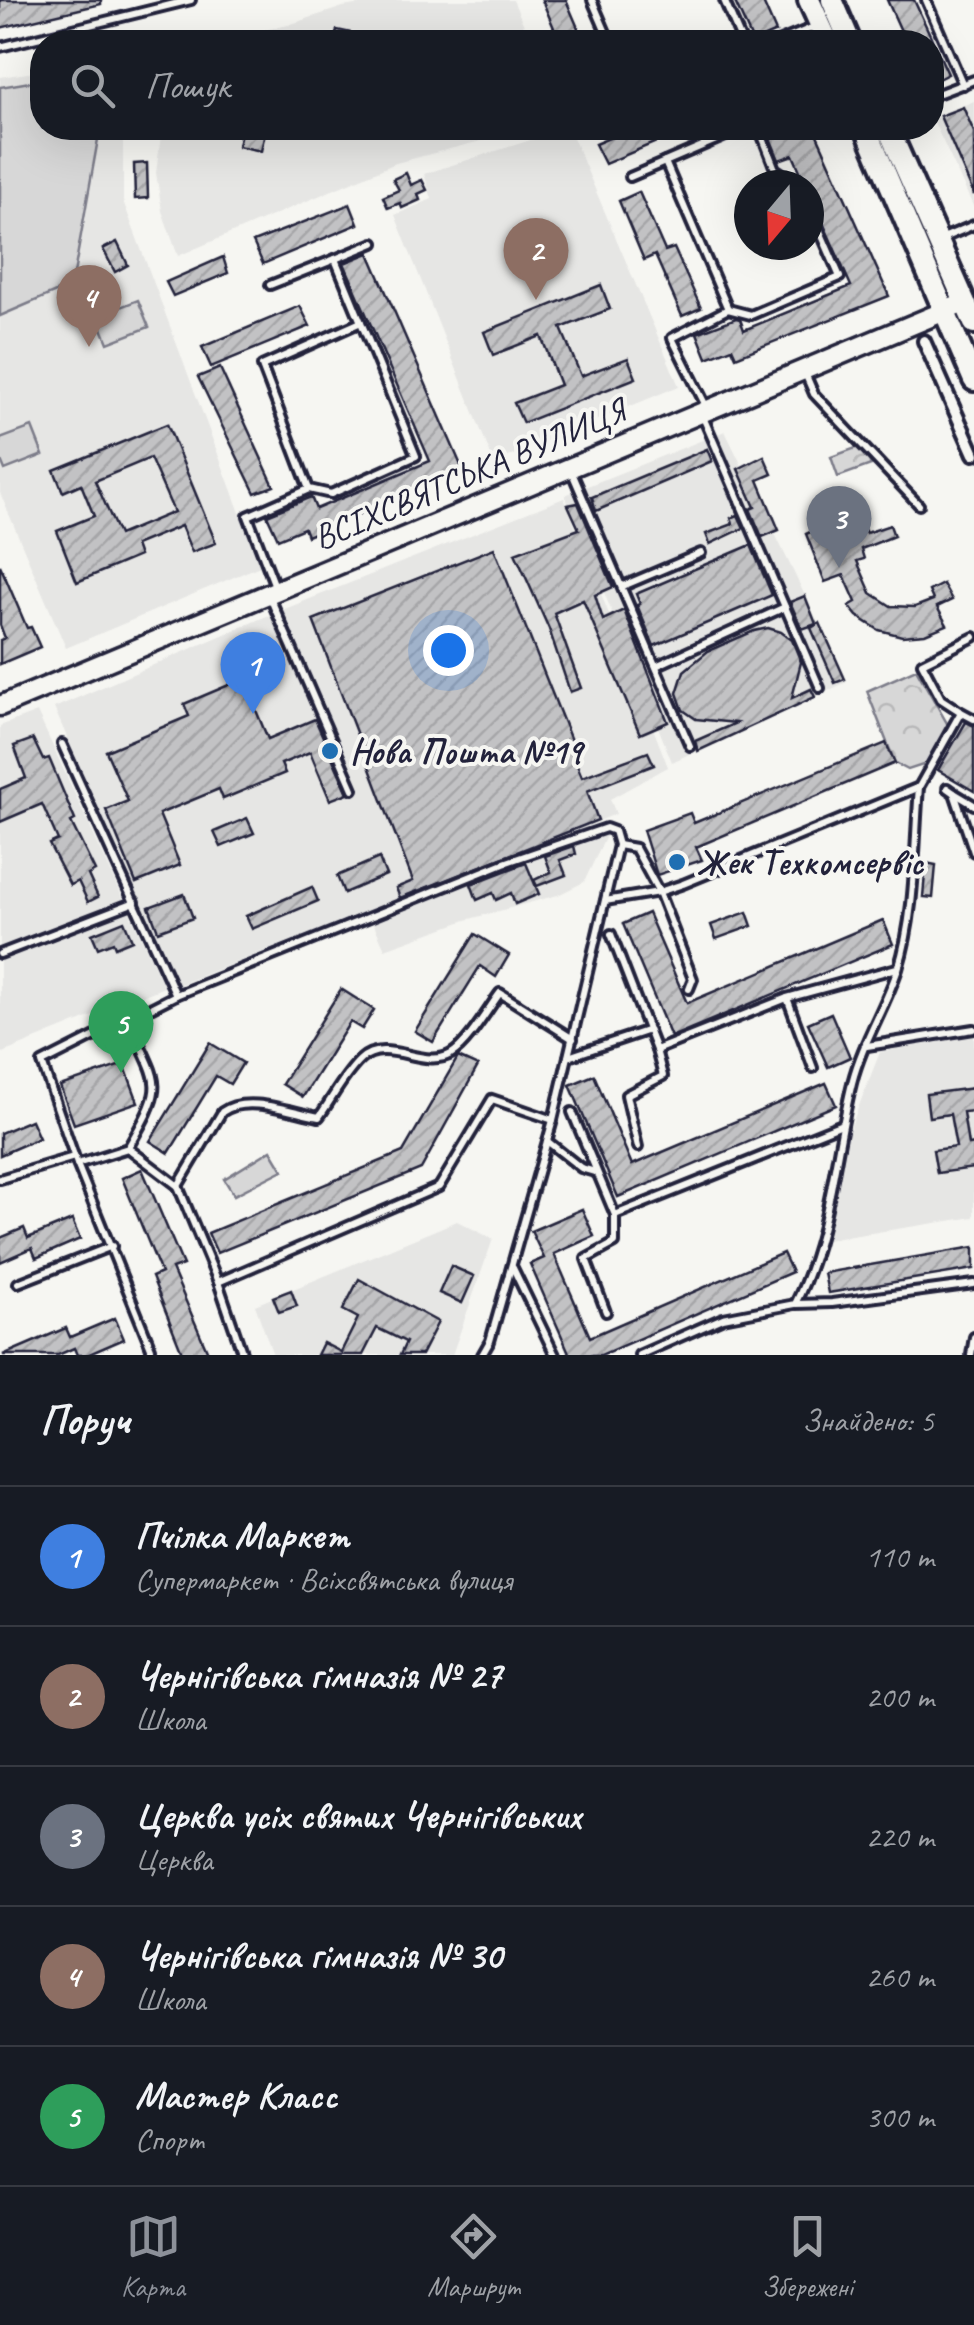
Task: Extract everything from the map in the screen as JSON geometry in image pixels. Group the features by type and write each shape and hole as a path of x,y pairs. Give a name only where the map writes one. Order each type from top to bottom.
{"main road":[{"path":"810,0 823,30"},
{"path":"832,0 845,30"},
{"path":"872,140 955,306 974,323"},
{"path":"893,140 938,241 974,380"}],"street":[{"name":"ВСІХСВЯТСЬКА ВУЛИЦЯ","path":"0,706 955,306"},
{"path":"924,341 974,454"}],"lane":[{"path":"69,30 191,0"},
{"path":"592,0 605,30"},
{"path":"724,0 737,30"},
{"path":"926,0 939,30"},
{"path":"0,47 30,40"},
{"path":"944,41 963,85"},
{"path":"944,92 974,80"},
{"path":"630,176 716,140"},
{"path":"764,140 777,170"},
{"path":"665,162 728,309"},
{"path":"938,241 974,224"},
{"path":"820,688 672,338 728,309 751,315 840,277 824,240"},
{"path":"270,286 374,243"},
{"path":"335,259 416,456 331,494 309,489 248,516 272,592 353,789"},
{"path":"309,489 262,366 361,322"},
{"path":"803,370 814,394 918,505"},
{"path":"570,466 690,746"},
{"path":"623,586 702,553"},
{"path":"656,666 785,608"},
{"path":"974,638 922,663 940,699 974,720"},
{"path":"796,1304 818,1248 853,1078 898,968 908,928 919,788 961,712"},
{"path":"62,744 176,995"},
{"path":"605,901 658,892 919,788"},
{"path":"974,805 951,791 974,852"},
{"path":"151,1355 112,1246 75,1160 42,1063 176,995 535,852 606,828 614,831 618,845 605,901 547,1141 490,1341 482,1355"},
{"path":"618,845 635,848 658,892 692,978 688,989"},
{"path":"0,954 134,902"},
{"path":"610,934 664,1076 626,1096 638,1147"},
{"path":"656,1050 786,998 898,968"},
{"path":"178,1186 222,1112 232,1105 319,1117 360,1060 373,1052 386,1051 436,1058 450,1055 500,993 572,1039"},
{"path":"786,998 813,1068"},
{"path":"0,1179 128,1148 157,1092 156,1080 129,1021"},
{"path":"866,1046 974,1029"},
{"path":"568,1057 646,1031"},
{"path":"218,1282 439,1187 492,1099 552,1120"},
{"path":"572,1112 615,1215 615,1243 586,1259 606,1312"},
{"path":"615,1215 844,1124"},
{"path":"547,1141 581,1168 596,1173"},
{"path":"128,1148 178,1186 243,1355"},
{"path":"18,1282 112,1246"},
{"path":"512,1267 555,1355"},
{"path":"639,1355 723,1318 796,1304 832,1303 974,1284"},
{"path":"971,1355 974,1337"}],"shaded area":[{"path":"384,0 513,0 526,30 264,30 343,7"},
{"path":"30,73 30,140 123,140 123,201 260,566 66,648 0,493 0,77"},
{"path":"974,101 974,208 942,140 944,113"},
{"path":"160,140 485,140 396,163 178,256 162,211 156,173"},
{"path":"531,140 574,140 679,386 494,463 395,215 432,199 424,174"},
{"path":"725,431 847,682 672,762 565,495"},
{"path":"564,498 668,767 610,799 616,814 178,985 54,708 262,618"},
{"path":"37,712 164,987 0,1054 0,726"},
{"path":"607,834 584,882 558,895 466,920 385,949 372,920 561,847"},
{"path":"974,1036 974,1217 826,1240 842,1149 880,1052"},
{"path":"457,1221 493,1239 452,1355 273,1355 255,1305"}],"green space":[{"path":"30,82 30,140 98,140 72,285 0,316 0,87"},
{"path":"138,300 149,327 108,343 97,316"},
{"path":"32,427 43,455 5,470 0,458 0,439"},
{"path":"864,445 871,465 838,477 831,457"},
{"path":"916,669 948,725 926,764 908,770 895,763 867,691"},
{"path":"271,1150 283,1170 234,1195 224,1179"}],"building":[{"path":"0,0 101,0 101,4 0,28"},
{"path":"542,0 566,0 579,30 555,30"},
{"path":"734,0 762,0 775,30 748,30"},
{"path":"887,0 914,0 928,30 901,30"},
{"path":"963,107 974,132 974,195 944,125 944,114"},
{"path":"239,140 263,140 261,151 238,146"},
{"path":"604,140 661,140 605,164 595,144"},
{"path":"771,140 819,140 889,296 736,357 732,348 707,358 697,333 736,318 744,330 851,286 824,225 824,170 800,170 793,155 779,160"},
{"path":"147,163 148,198 135,199 134,164"},
{"path":"406,173 411,185 422,180 427,190 418,194 420,200 402,208 400,203 388,208 383,197 399,190 393,179"},
{"path":"639,192 665,251 674,248 701,308 682,316 655,255 644,260 619,201"},
{"path":"350,204 358,224 263,264 253,242"},
{"path":"117,242 128,265 115,272 103,249"},
{"path":"369,253 463,470 307,536 304,528 278,539 267,515 311,497 316,509 430,461 344,263"},
{"path":"223,257 228,273 173,296 166,282"},
{"path":"601,285 610,309 561,328 581,376 628,358 636,378 523,423 514,403 560,385 541,336 493,355 484,332"},
{"path":"300,306 310,326 211,367 202,347"},
{"path":"220,368 274,486 255,493 198,377"},
{"path":"167,424 216,543 192,552 181,526 135,545 139,556 77,582 57,531 94,516 81,484 63,492 54,470","holes":["150,458 174,512 119,535 95,481"]},
{"path":"707,449 712,461 596,511 592,497"},
{"path":"764,456 772,474 758,480 779,530 762,537 750,509 755,507 738,469"},
{"path":"827,497 835,517 844,514 851,532 863,527 866,533 890,525 894,536 861,549 864,559 857,561 871,593 891,606 915,607 933,600 929,591 943,584 952,600 937,607 947,625 925,634 902,636 879,630 849,606 856,602 844,575 825,582 806,534 821,527 812,503"},
{"path":"578,503 613,587 595,595 603,620 624,610 668,722 640,734 583,600 554,613 581,688 570,692 549,629 515,553 579,529 568,505"},
{"path":"738,515 744,528 710,544 706,534 733,524 731,518"},
{"path":"751,545 772,595 654,646 636,594"},
{"path":"494,548 576,753 573,755 582,777 648,752 654,765 587,791 598,820 400,898 396,888 413,881 313,620"},
{"path":"0,565 27,628 31,627 40,647 0,664 0,640 5,638 0,625"},
{"path":"805,596 816,624 802,629 790,602"},
{"path":"820,623 845,679 835,683 811,628"},
{"path":"768,628 792,640 801,662 792,698 811,689 815,697 698,751 695,741 736,723 696,719 683,710 677,693 684,671 708,651"},
{"path":"243,679 268,739 315,719 348,793 330,800 310,752 281,764 285,773 223,799 219,789 159,814 180,865 136,883 106,810 128,801 106,751 189,716 184,704"},
{"path":"966,722 974,726 974,791 938,770"},
{"path":"33,739 43,760 49,758 75,820 71,822 95,871 88,875 98,897 88,902 78,881 70,885 49,844 58,840 42,804 0,822 0,789 26,778 14,746"},
{"path":"886,743 895,763 696,847 702,860 657,875 643,830 690,813 694,823"},
{"path":"247,818 254,833 221,847 214,832"},
{"path":"574,846 576,854 560,860 566,875 537,886 534,880 551,872 545,856"},
{"path":"379,858 386,875 344,893 337,876"},
{"path":"526,863 539,894 515,904 511,893 496,900 493,893 477,900 471,884"},
{"path":"926,863 936,865 933,898 923,897"},
{"path":"312,887 318,901 252,929 246,916"},
{"path":"184,894 193,918 158,931 149,907"},
{"path":"747,912 752,926 716,939 711,925"},
{"path":"648,913 687,1003 883,920 893,944 671,1037 623,924"},
{"path":"124,921 132,940 98,948 92,934"},
{"path":"475,934 509,955 496,977 480,966 433,1042 415,1031"},
{"path":"341,989 374,1010 362,1029 350,1022 303,1097 282,1084"},
{"path":"831,1013 850,1057 828,1067 808,1023"},
{"path":"210,1043 243,1063 230,1084 216,1076 169,1153 150,1141"},
{"path":"458,1057 478,1066 421,1169 217,1253 208,1233 403,1152"},
{"path":"124,1064 138,1102 74,1124 60,1086"},
{"path":"594,1075 632,1165 826,1083 836,1105 618,1197 570,1085"},
{"path":"974,1088 974,1111 963,1112 968,1145 974,1144 974,1168 937,1173 933,1150 956,1147 950,1114 929,1117 926,1094"},
{"path":"31,1120 39,1138 0,1155 0,1133"},
{"path":"142,1169 183,1265 172,1269 209,1355 183,1355 152,1277 161,1273 122,1178"},
{"path":"582,1209 594,1236 554,1254 590,1337 783,1253 792,1272 601,1355 570,1355 530,1264 544,1258 531,1231"},
{"path":"72,1220 80,1239 36,1258 32,1248 0,1262 0,1238 24,1228 28,1238"},
{"path":"974,1247 974,1269 828,1293 824,1273"},
{"path":"451,1266 474,1276 462,1303 439,1293"},
{"path":"359,1279 438,1322 421,1355 400,1355 406,1342 377,1328 363,1355 317,1355 323,1343 341,1352 358,1318 343,1310"},
{"path":"291,1290 297,1306 279,1312 273,1297"},
{"path":"115,1318 124,1339 87,1355 77,1355 74,1348 58,1355 3,1355 66,1328 70,1337"}],"place":[{"name":"Чернігівська гімназія № 27","path":"536,300"},
{"name":"Чернігівська гімназія № 30","path":"89,347"},
{"name":"Церква усіх святих Чернігівських","path":"839,568"},
{"name":"Пчілка Маркет","path":"253,714"},
{"name":"Нова Пошта №19","path":"330,751"},
{"name":"Жек Техкомсервіс","path":"677,862"},
{"name":"Мастер Класс","path":"121,1073"}]}
